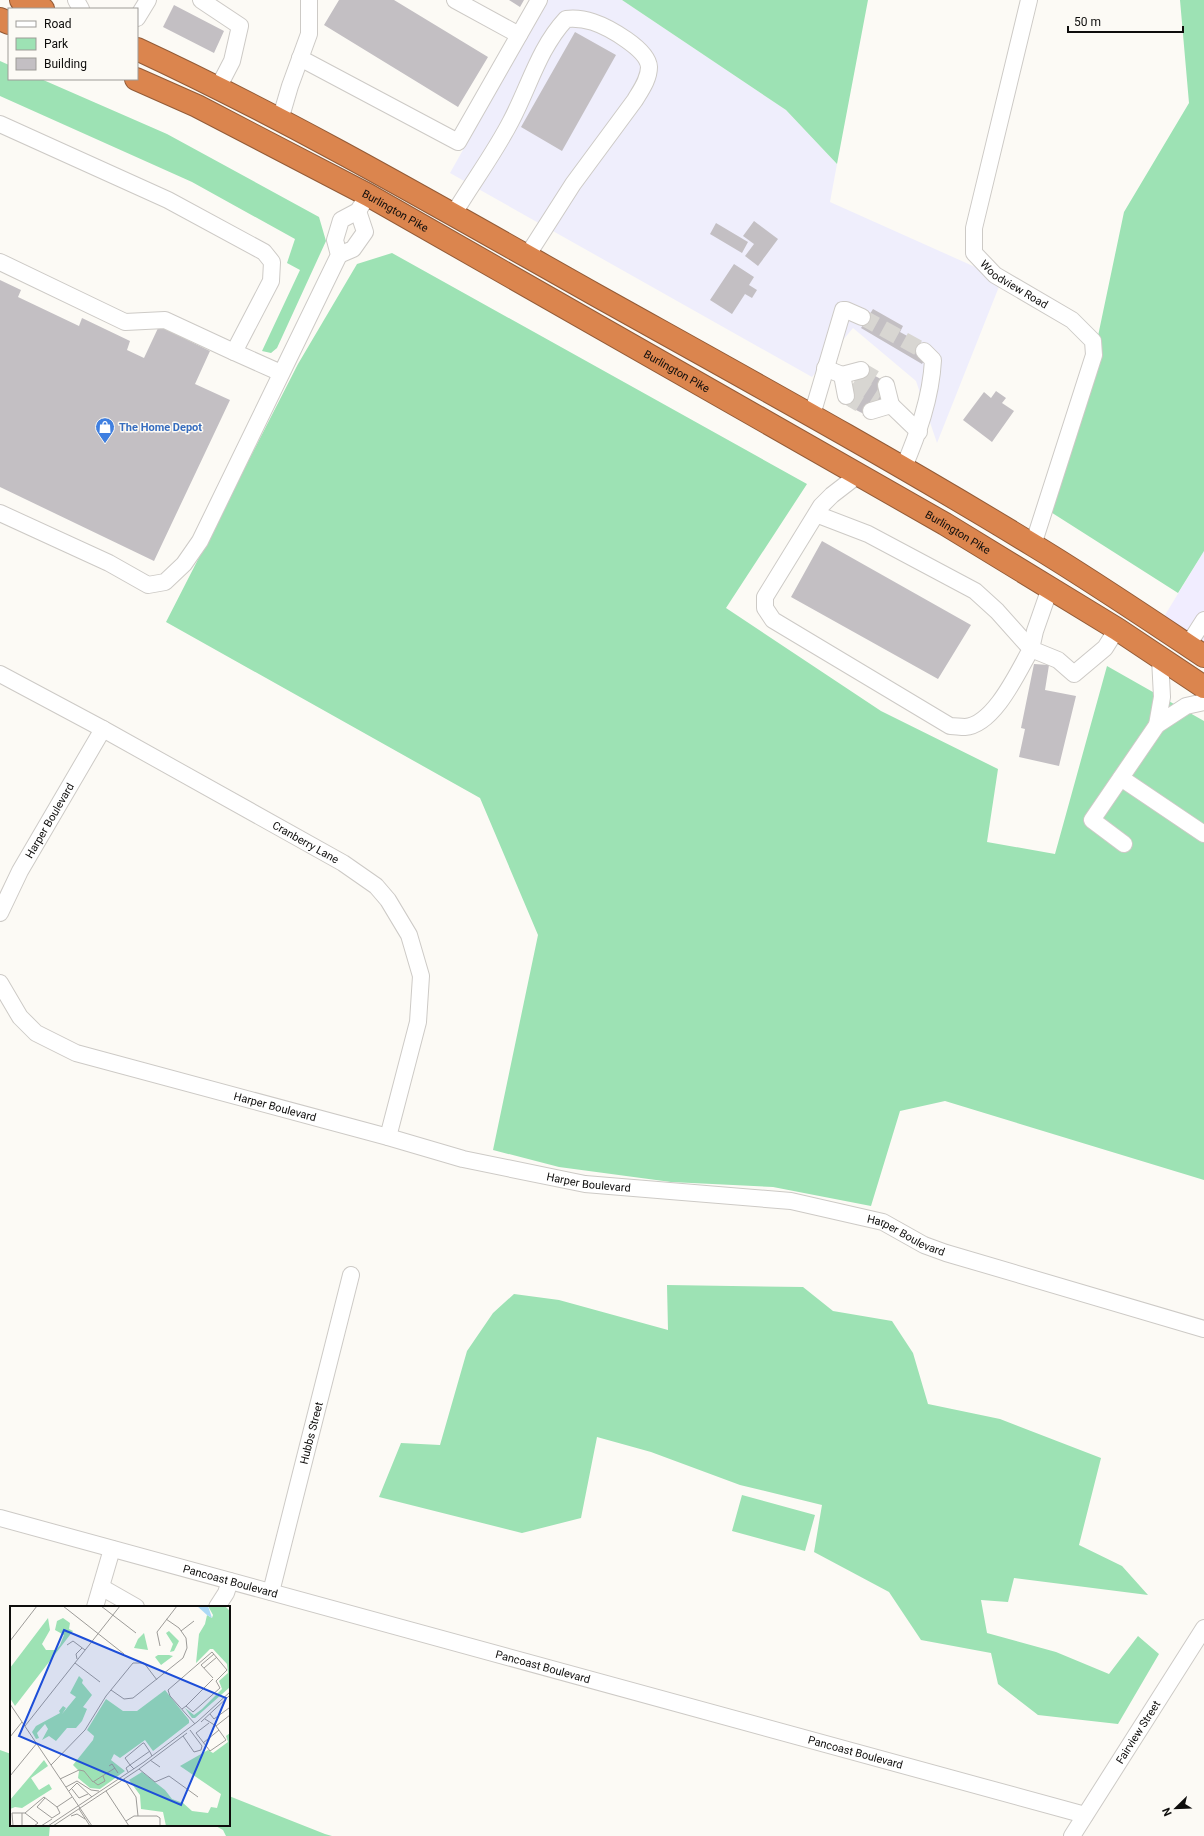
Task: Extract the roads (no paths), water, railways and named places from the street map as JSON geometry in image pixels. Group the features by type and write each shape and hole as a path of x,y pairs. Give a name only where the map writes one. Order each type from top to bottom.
{"highway":[{"path":"21,0 41,8"},
{"path":"45,0 58,8"},
{"path":"138,50 218,88 280,120 453,214 812,415 1033,545 1196,650"},
{"name":"Burlington Pike","path":"138,80 197,106 363,203 945,524 1117,629 1204,686"}],"street":[{"path":"138,16 148,0"},
{"path":"201,0 240,26 232,61 218,88"},
{"path":"280,120 309,34 309,0"},
{"path":"455,0 519,36"},
{"path":"300,58 458,142 539,0"},
{"name":"Woodview Road","path":"1029,0 974,228 974,253 995,275 1072,320 1093,340 1094,355 1033,545"},
{"path":"453,214 485,166 512,120 548,42 566,19 573,18 594,22 620,37 644,54 649,66 646,81 635,100 553,214 527,256"},
{"path":"0,124 168,200 264,252 272,262 271,281 234,352"},
{"path":"339,254 353,249 365,232 363,203"},
{"path":"0,513 109,563 148,585 165,582 184,564 200,541 339,254 335,240 341,220 363,203"},
{"path":"0,262 125,322 165,320 281,373"},
{"path":"812,415 843,310 862,317"},
{"path":"903,469 919,432 932,375 933,360 924,350"},
{"path":"826,368 851,381"},
{"path":"882,400 919,432"},
{"path":"858,475 832,495 821,506 765,597 765,608 773,620 950,726 966,727 983,720 1000,701 1031,649 1035,630 1050,588"},
{"path":"816,514 868,534 974,591 998,611 1031,649 1058,660 1074,674 1105,648 1117,629"},
{"path":"1196,650 1204,620"},
{"path":"1157,725 1162,697 1160,658"},
{"name":"Cranberry Lane","path":"0,674 103,729 343,863 376,886 388,900 409,935 421,976 418,1022 388,1137"},
{"path":"1124,844 1092,820 1157,725 1186,706 1204,702"},
{"name":"Harper Boulevard","path":"0,914 20,871 103,729"},
{"path":"1121,778 1204,834"},
{"name":"Harper Boulevard","path":"0,983 20,1017 36,1033 76,1053 388,1137 463,1159 584,1184 792,1201 853,1214 883,1222 924,1245 946,1253 1204,1329"},
{"name":"Hubbs Street","path":"271,1592 351,1275"},
{"name":"Pancoast Boulevard","path":"0,1518 1085,1815"},
{"path":"95,1606 112,1549"},
{"path":"218,1606 226,1593 230,1581"},
{"path":"101,1587 134,1606"},
{"name":"Fairview Street","path":"1072,1836 1202,1633"}],"tunnel":[{"path":"862,317 924,351"},
{"path":"861,370 886,385"},
{"path":"854,382 879,398"},
{"path":"846,396 871,411"}],"place":[{"name":"The Home Depot","path":"105,444"}]}
